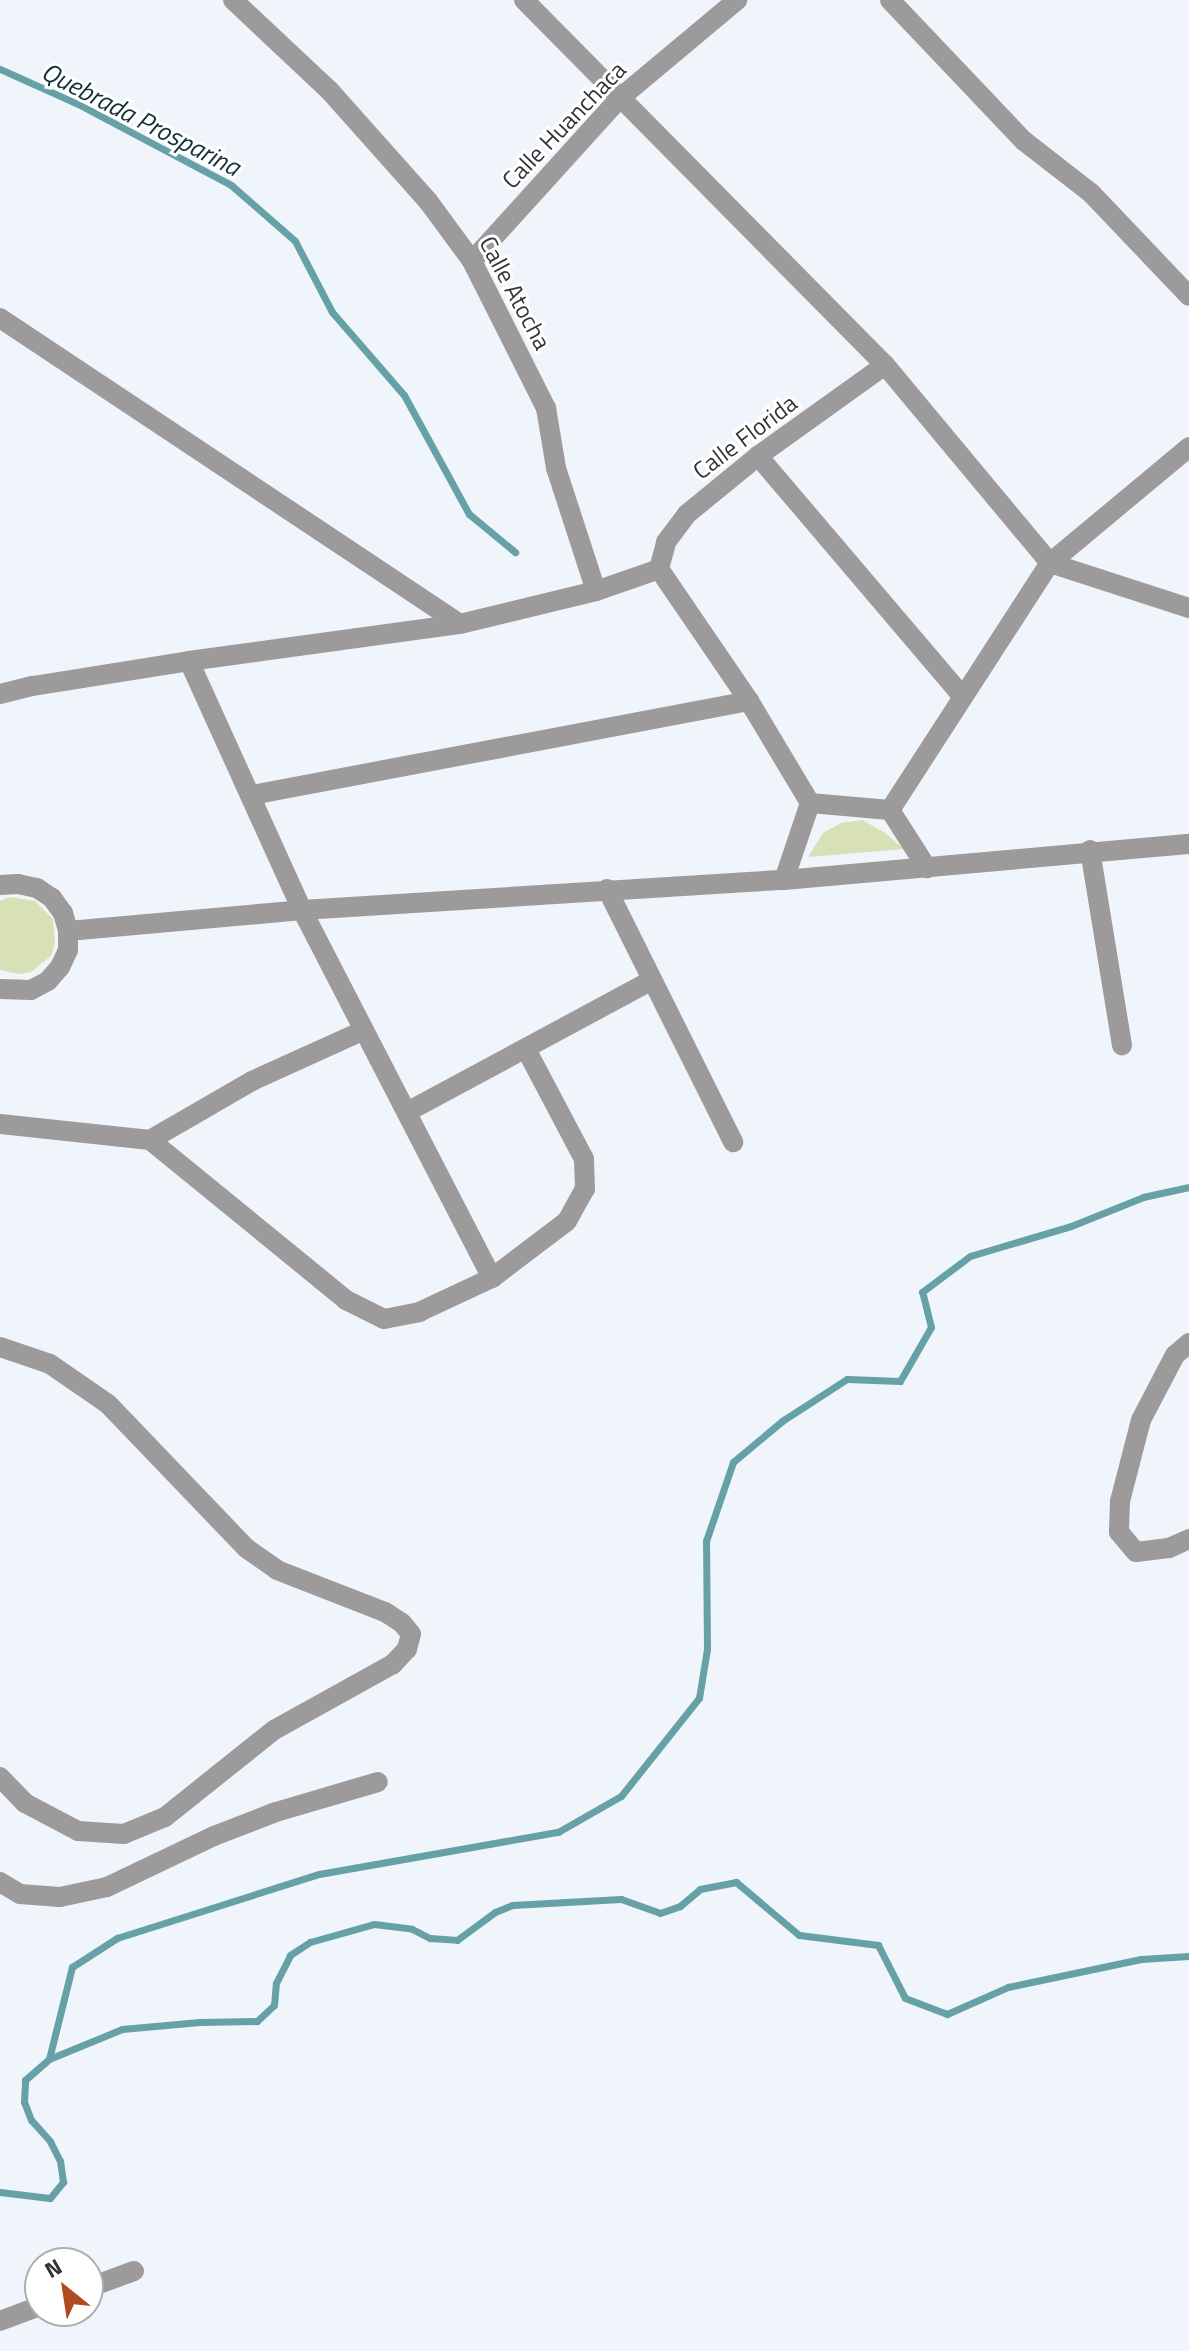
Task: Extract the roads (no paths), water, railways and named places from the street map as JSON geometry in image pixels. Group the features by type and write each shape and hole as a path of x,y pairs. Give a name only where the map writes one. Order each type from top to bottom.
{"street":[{"name":"Calle Atocha","path":"233,0 329,90 428,201 472,261 546,408 556,468 596,591"},
{"path":"524,0 885,365 1050,563 1189,608"},
{"name":"Calle Huanchaca","path":"472,261 620,98 737,0"},
{"path":"890,0 1024,141 1091,193 1189,296"},
{"path":"0,318 460,624"},
{"name":"Calle Florida","path":"659,569 666,542 687,514 758,456 885,365"},
{"path":"890,810 1050,563 1189,447"},
{"path":"758,456 963,697"},
{"path":"0,694 189,661 460,624 596,591 659,569 749,701 810,803 784,880"},
{"path":"189,661 302,910 492,1278"},
{"path":"252,795 749,701"},
{"path":"810,803 890,810"},
{"path":"890,810 927,868"},
{"path":"68,931 302,910 784,880 1090,850 1189,844"},
{"path":"1090,850 1122,1045"},
{"path":"0,885 18,884 37,888 52,898 63,913 68,931 68,950 60,967 48,981 31,990 0,989"},
{"path":"607,889 650,981 733,1142"},
{"path":"407,1112 650,981"},
{"path":"150,1140 252,1081 362,1031"},
{"path":"0,1124 150,1140 346,1300 384,1319 419,1312 492,1278 567,1221 585,1189 584,1159 526,1049"},
{"path":"1189,1343 1175,1355 1141,1420 1120,1501 1119,1532 1136,1552 1169,1548 1189,1539"},
{"path":"0,1347 50,1364 108,1404 246,1548 277,1570 385,1612 402,1623 411,1634 407,1649 393,1664 274,1730 165,1817 124,1834 78,1831 25,1803 0,1777"},
{"path":"0,1882 20,1894 60,1897 107,1887 226,1831 276,1812 378,1782"},
{"path":"104,2282 134,2271"},
{"path":"0,2321 24,2312"}],"waterway":[{"name":"Quebrada Prosparina","path":"0,69 78,104 231,185 295,241 332,312 404,395 469,514 515,552"},
{"path":"49,2059 72,1967 117,1938 319,1874 558,1832 621,1796 699,1698 707,1649 706,1541 733,1462 782,1421 847,1379 900,1381 931,1327 922,1292 970,1256 1071,1226 1143,1197 1189,1187"},
{"path":"0,2192 50,2198 63,2182 60,2161 50,2141 31,2120 24,2102 25,2080 49,2059 122,2029 257,2021 274,2005 276,1983 290,1955 310,1942 374,1924 412,1929 430,1938 457,1940 495,1912 512,1905 621,1899 660,1913 680,1906 700,1889 736,1882 799,1935 878,1945 905,1998 947,2014 1008,1987 1141,1959 1189,1956"}]}
